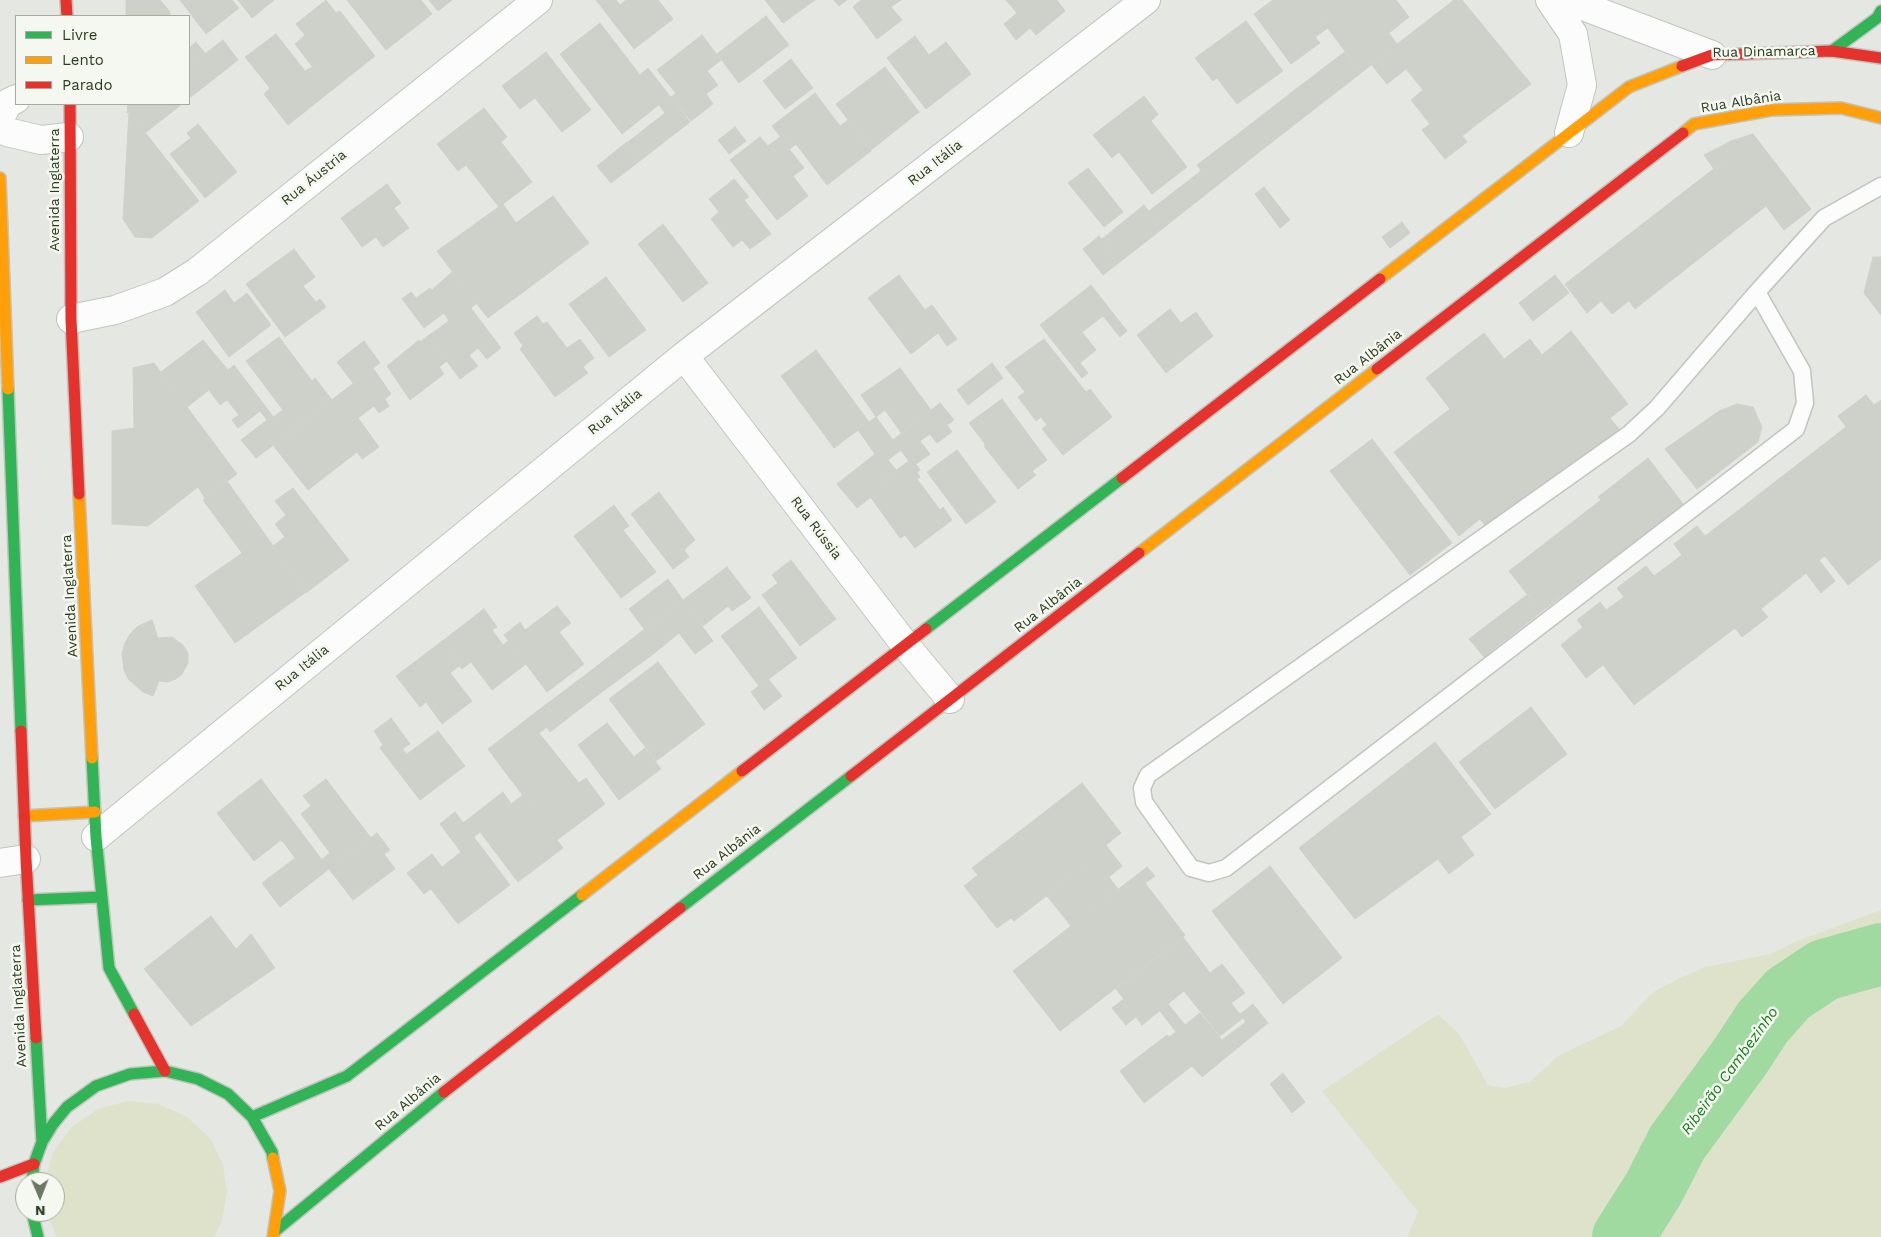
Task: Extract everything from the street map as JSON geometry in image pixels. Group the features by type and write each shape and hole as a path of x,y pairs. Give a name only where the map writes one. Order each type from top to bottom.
{"main road":[{"path":"66,0 67,15"},
{"path":"1832,51 1877,18 1881,11"},
{"name":"Rua Dinamarca","path":"1712,55 1832,51 1881,58"},
{"path":"252,1117 348,1076 1629,87 1712,55"},
{"name":"Avenida Inglaterra","path":"70,105 71,319 96,825 102,897 109,968 165,1071"},
{"name":"Rua Albânia","path":"275,1235 473,1068 1694,124 1771,110 1841,108 1881,118"},
{"name":"Avenida Inglaterra","path":"0,178 24,816 13,861 28,900 42,1142"},
{"path":"24,816 96,825"},
{"path":"28,900 102,897"},
{"path":"33,1172 42,1142 53,1124 67,1107 96,1086 130,1074 165,1071 198,1079 228,1094 252,1117 272,1152 280,1191 275,1235"},
{"path":"0,1177 34,1164"},
{"path":"34,1222 38,1237"}],"street":[{"name":"Rua Áustria","path":"71,319 115,310 165,292 197,272 538,0"},
{"name":"Rua Itália","path":"96,825 684,356 1146,0"},
{"path":"1550,0 1573,34 1582,85 1570,133"},
{"name":"Rua Dinamarca","path":"1567,0 1712,55"},
{"path":"0,118 8,103 15,100"},
{"path":"0,124 7,132 41,140 69,137"},
{"name":"Rua Rússia","path":"684,356 906,646 950,699"}],"lane":[{"path":"1757,292 1802,371 1805,403 1796,429 1226,868 1209,873 1192,868 1144,802 1142,788 1148,775 1629,434 1657,408 1757,292 1824,218 1881,186"}],"green space":[{"path":"1881,910 1881,1237 1407,1237 1418,1212 1322,1091 1438,1014 1459,1034 1488,1085 1505,1088 1530,1082 1558,1056 1621,1026 1653,992 1682,977 1705,967 1770,954 1797,941"},
{"path":"128,1101 159,1104 187,1117 210,1138 223,1164 227,1192 222,1221 214,1237 57,1237 50,1222 65,1222 65,1172 48,1172 53,1152 72,1127 98,1109"}],"building":[{"path":"126,0 160,0 170,12 170,15 126,15"},
{"path":"180,0 232,0 239,8 206,34"},
{"path":"238,0 274,0 252,18"},
{"path":"326,0 336,13 340,11 375,56 331,91 295,44 305,35 296,24"},
{"path":"347,0 421,0 432,14 386,50"},
{"path":"429,0 452,0 438,11"},
{"path":"596,0 616,0 620,5 626,0 658,0 673,19 634,49"},
{"path":"765,0 815,0 783,23"},
{"path":"834,0 847,0 839,6"},
{"path":"861,0 901,0 891,7 902,20 877,39 853,7"},
{"path":"1006,0 1057,0 1065,11 1036,35 1030,28 1016,40 1004,24 1017,13"},
{"path":"1273,0 1307,0 1328,28 1315,37 1320,43 1291,64 1254,14"},
{"path":"1307,0 1396,0 1409,17 1389,33 1397,44 1361,73"},
{"path":"1454,0 1462,0 1531,84 1484,119 1414,31"},
{"path":"766,16 789,45 739,83 717,54"},
{"path":"1246,21 1283,71 1237,104 1217,78 1213,81 1195,58"},
{"path":"600,23 640,75 648,68 670,96 622,134 560,54"},
{"path":"1414,31 1484,119 1462,136 1467,142 1445,159 1422,130 1430,124 1411,100 1423,90 1406,69 1387,84 1371,64"},
{"path":"276,34 305,71 312,67 331,91 288,125 264,94 270,88 245,57"},
{"path":"702,35 721,60 707,71 718,85 706,94 713,104 691,121 671,97 676,93 657,70"},
{"path":"915,36 929,55 946,42 971,74 926,109 887,58"},
{"path":"223,40 238,60 191,97 190,65"},
{"path":"196,42 205,53 190,65 190,47"},
{"path":"1346,51 1361,73 1312,111 1296,89"},
{"path":"546,52 591,110 562,132 535,98 520,109 502,86"},
{"path":"791,59 813,88 785,109 763,81"},
{"path":"885,67 919,112 871,150 836,104"},
{"path":"1296,89 1312,111 1263,149 1247,127"},
{"path":"815,93 840,126 848,120 871,151 827,185 796,144 790,149 772,126"},
{"path":"670,96 690,122 641,160 628,142 665,113 659,105"},
{"path":"1144,96 1158,114 1151,121 1187,167 1152,194 1119,152 1112,158 1093,135"},
{"path":"128,105 139,105 127,113"},
{"path":"139,105 181,105 145,133 129,112"},
{"path":"484,108 507,137 501,142 532,182 499,207 466,165 458,171 437,144"},
{"path":"129,112 199,201 152,238 135,237 123,219"},
{"path":"198,124 237,172 205,198 170,154 191,138 187,133"},
{"path":"735,127 746,141 729,154 718,140"},
{"path":"1247,127 1263,149 1214,188 1197,165"},
{"path":"1753,134 1811,209 1784,230 1729,157 1714,169 1704,155 1731,141"},
{"path":"760,137 768,146 780,137 804,168 793,176 808,196 777,220 730,160"},
{"path":"627,142 641,160 611,183 597,166"},
{"path":"1729,157 1766,206 1635,309 1629,301 1612,314 1601,301 1587,313 1565,284"},
{"path":"1088,168 1123,212 1104,227 1068,183"},
{"path":"1201,171 1214,188 1162,229 1149,211"},
{"path":"734,179 749,197 744,200 771,234 750,249 742,240 733,247 711,219 719,212 709,199"},
{"path":"387,184 401,203 394,208 409,228 383,247 376,237 362,247 341,218"},
{"path":"1264,187 1290,220 1280,228 1255,194"},
{"path":"553,196 568,216 519,255 489,214 503,204 516,223"},
{"path":"1144,205 1162,229 1120,262 1102,239"},
{"path":"489,214 519,255 469,294 437,251"},
{"path":"568,216 589,243 538,281 519,255"},
{"path":"1402,222 1410,233 1390,248 1382,237"},
{"path":"663,224 708,283 683,302 638,244"},
{"path":"1099,236 1120,262 1103,275 1083,249"},
{"path":"294,249 315,277 303,286 316,302 320,299 326,307 285,337 246,284"},
{"path":"519,255 538,281 488,318 469,294"},
{"path":"1873,257 1881,257 1881,315 1864,293"},
{"path":"452,272 469,294 424,328 402,299 411,292 416,298 430,288 432,290"},
{"path":"899,275 925,310 932,305 957,339 947,346 938,333 911,354 868,298"},
{"path":"1555,275 1569,293 1533,321 1519,303"},
{"path":"606,277 646,330 609,357 569,304"},
{"path":"1091,285 1127,331 1120,337 1103,316 1082,332 1096,350 1080,363 1088,373 1082,378 1040,325"},
{"path":"225,290 234,303 247,293 271,325 229,357 196,312"},
{"path":"469,294 477,303 471,308 501,348 487,359 478,348 469,355 478,366 460,379 428,336 449,321 444,313"},
{"path":"1170,309 1181,323 1196,312 1213,336 1166,373 1137,335"},
{"path":"537,316 543,324 547,322 567,348 580,339 594,358 583,367 588,373 555,397 520,349 523,346 514,333"},
{"path":"1571,331 1628,404 1610,418 1620,430 1490,531 1480,519 1459,536 1394,452 1450,409 1426,378 1484,333 1504,359 1530,339 1542,355"},
{"path":"428,336 447,361 439,367 444,374 410,400 387,366 419,340 420,342"},
{"path":"279,337 312,381 315,378 332,400 287,435 273,417 283,410 246,361"},
{"path":"1044,339 1086,392 1090,389 1112,417 1063,455 1042,429 1047,425 1041,417 1036,421 1018,397 1025,392 1005,367"},
{"path":"203,340 228,370 234,365 287,435 256,458 241,440 267,420 260,411 238,428 232,420 239,415 227,400 220,405 209,390 187,407 161,372"},
{"path":"364,341 380,363 353,383 337,362"},
{"path":"816,350 869,422 834,448 781,376"},
{"path":"154,363 237,474 205,498 198,487 148,526 112,524 112,431 134,428 133,368"},
{"path":"992,363 1003,378 968,405 957,390"},
{"path":"373,368 391,394 385,399 389,406 379,413 374,406 358,418 379,447 362,459 324,406"},
{"path":"900,368 931,410 902,434 885,410 876,417 861,395"},
{"path":"1866,395 1874,405 1881,400 1881,559 1848,585 1825,556 1819,560 1835,581 1821,593 1806,573 1761,609 1768,617 1742,637 1735,628 1634,705 1603,665 1586,678 1561,645 1583,627 1577,620 1600,602 1606,610 1624,597 1617,588 1646,566 1654,576 1682,555 1674,544 1697,526 1705,536 1846,427 1838,416"},
{"path":"1002,399 1047,460 1032,471 1036,475 1018,489 984,446 985,444 969,423"},
{"path":"940,403 954,420 947,425 952,432 937,443 930,434 920,441 930,454 916,464 920,470 917,472 893,440"},
{"path":"1737,404 1753,407 1762,427 1758,442 1697,489 1665,449 1719,411"},
{"path":"324,406 357,452 308,490 273,445"},
{"path":"876,417 893,440 875,454 858,430"},
{"path":"1372,439 1452,543 1410,575 1330,471"},
{"path":"893,440 901,450 888,460 896,470 867,492 871,497 857,508 837,484"},
{"path":"957,450 996,502 966,524 927,472"},
{"path":"1648,458 1684,505 1541,612 1509,571 1601,500 1598,497"},
{"path":"909,461 920,477 917,479 940,510 943,507 952,520 915,548 905,535 900,538 867,492"},
{"path":"227,481 306,592 235,643 195,586 242,553 203,500"},
{"path":"293,488 349,560 306,593 273,546 285,537 275,524 286,515 275,501"},
{"path":"659,492 695,540 684,550 689,557 673,569 631,514"},
{"path":"614,505 629,526 623,530 656,572 621,598 574,536"},
{"path":"791,560 836,619 800,646 762,595 778,583 772,575"},
{"path":"727,567 751,598 732,611 728,606 703,626 683,600"},
{"path":"668,579 683,600 645,630 629,609"},
{"path":"1528,594 1541,612 1484,657 1469,639"},
{"path":"683,600 713,641 695,654 679,633 652,655 637,635"},
{"path":"557,606 571,623 559,632 584,664 547,692 504,635 520,622 525,630"},
{"path":"759,607 797,658 759,686 721,636"},
{"path":"484,609 497,627 492,630 503,645 508,641 526,664 492,690 471,662 462,669 441,642"},
{"path":"152,620 158,638 172,637 183,645 188,653 188,663 182,674 176,679 167,682 159,681 153,696 143,692 129,680 124,670 122,654 130,634 138,626"},
{"path":"637,635 652,655 603,691 588,673"},
{"path":"441,642 459,666 450,673 472,701 442,724 426,702 420,707 396,676"},
{"path":"658,662 705,724 656,761 609,699"},
{"path":"588,673 603,691 550,732 536,712"},
{"path":"768,679 782,696 764,710 751,692"},
{"path":"1531,707 1567,754 1495,809 1459,762"},
{"path":"536,712 547,727 499,764 488,749"},
{"path":"391,718 410,744 402,749 407,754 438,731 465,766 420,800 380,748 383,745 374,731"},
{"path":"607,723 634,757 645,748 661,769 619,800 578,745"},
{"path":"539,733 579,783 586,778 605,804 557,840 499,764"},
{"path":"1435,742 1491,814 1461,837 1474,855 1449,874 1438,859 1355,919 1299,848"},
{"path":"261,779 301,832 285,844 281,840 254,861 217,813"},
{"path":"326,779 371,838 329,869 322,859 330,853 301,814 311,806 303,796"},
{"path":"1082,783 1121,833 1106,845 1108,848 1014,921 1011,918 997,928 964,886 978,875 972,868"},
{"path":"503,792 511,804 523,795 563,848 518,882 480,832 474,837 463,823"},
{"path":"455,812 510,885 458,924 431,889 424,894 407,873 432,854 442,867 461,852 440,824"},
{"path":"301,832 329,869 280,907 262,883 295,858 285,844"},
{"path":"377,833 390,850 384,854 395,869 353,900 329,869"},
{"path":"1108,848 1122,866 1109,877 1118,889 1071,926 1047,896"},
{"path":"1270,866 1342,958 1283,1004 1212,911"},
{"path":"1147,867 1155,876 1145,883 1185,935 1060,1031 1013,971"},
{"path":"211,916 236,949 251,934 275,968 191,1026 144,969"},
{"path":"1183,937 1210,973 1222,964 1245,993 1231,1003 1243,1018 1220,1036 1184,991 1142,1025 1136,1017 1126,1025 1112,1008 1124,999 1116,989"},
{"path":"1168,1004 1185,1025 1200,1013 1222,1040 1246,1022 1240,1014 1253,1004 1268,1023 1202,1077 1192,1066 1144,1103 1120,1071 1167,1035 1169,1037 1176,1032 1160,1011"},
{"path":"1283,1073 1305,1102 1292,1113 1270,1084"}],"waterway":[{"name":"Ribeirão Cambezinho","path":"1623,1237 1654,1188 1677,1143 1740,1057 1763,1022 1788,994 1824,970 1881,954"}],"traffic: fast":[{"path":"1832,51 1877,18 1881,11"},
{"path":"8,389 21,731"},
{"path":"926,629 1122,478"},
{"path":"92,758 96,837 109,968 134,1014"},
{"path":"680,908 851,776"},
{"path":"252,1117 347,1076 582,895"},
{"path":"28,900 102,897"},
{"path":"36,1038 42,1142"},
{"path":"33,1172 42,1142 53,1124 67,1107 96,1086 130,1074 165,1071 198,1079 228,1094 252,1117 272,1152 273,1158"},
{"path":"275,1231 444,1092"},
{"path":"34,1222 38,1237"}],"traffic: slow":[{"path":"1380,279 1629,87 1682,66"},
{"path":"1683,133 1694,124 1771,110 1841,108 1881,118"},
{"path":"0,178 8,389"},
{"path":"1139,553 1377,369"},
{"path":"79,494 92,758"},
{"path":"582,895 742,771"},
{"path":"24,816 95,812"},
{"path":"273,1158 280,1191 273,1237"}],"traffic: jam":[{"path":"66,0 67,15"},
{"path":"1682,66 1712,55 1832,51 1881,58"},
{"path":"70,105 71,319 79,494"},
{"path":"1377,369 1683,133"},
{"path":"1122,478 1380,279"},
{"path":"851,776 1139,553"},
{"path":"742,771 926,629"},
{"path":"21,731 36,1038"},
{"path":"444,1092 680,908"},
{"path":"134,1014 165,1071"},
{"path":"0,1177 34,1164"}]}
